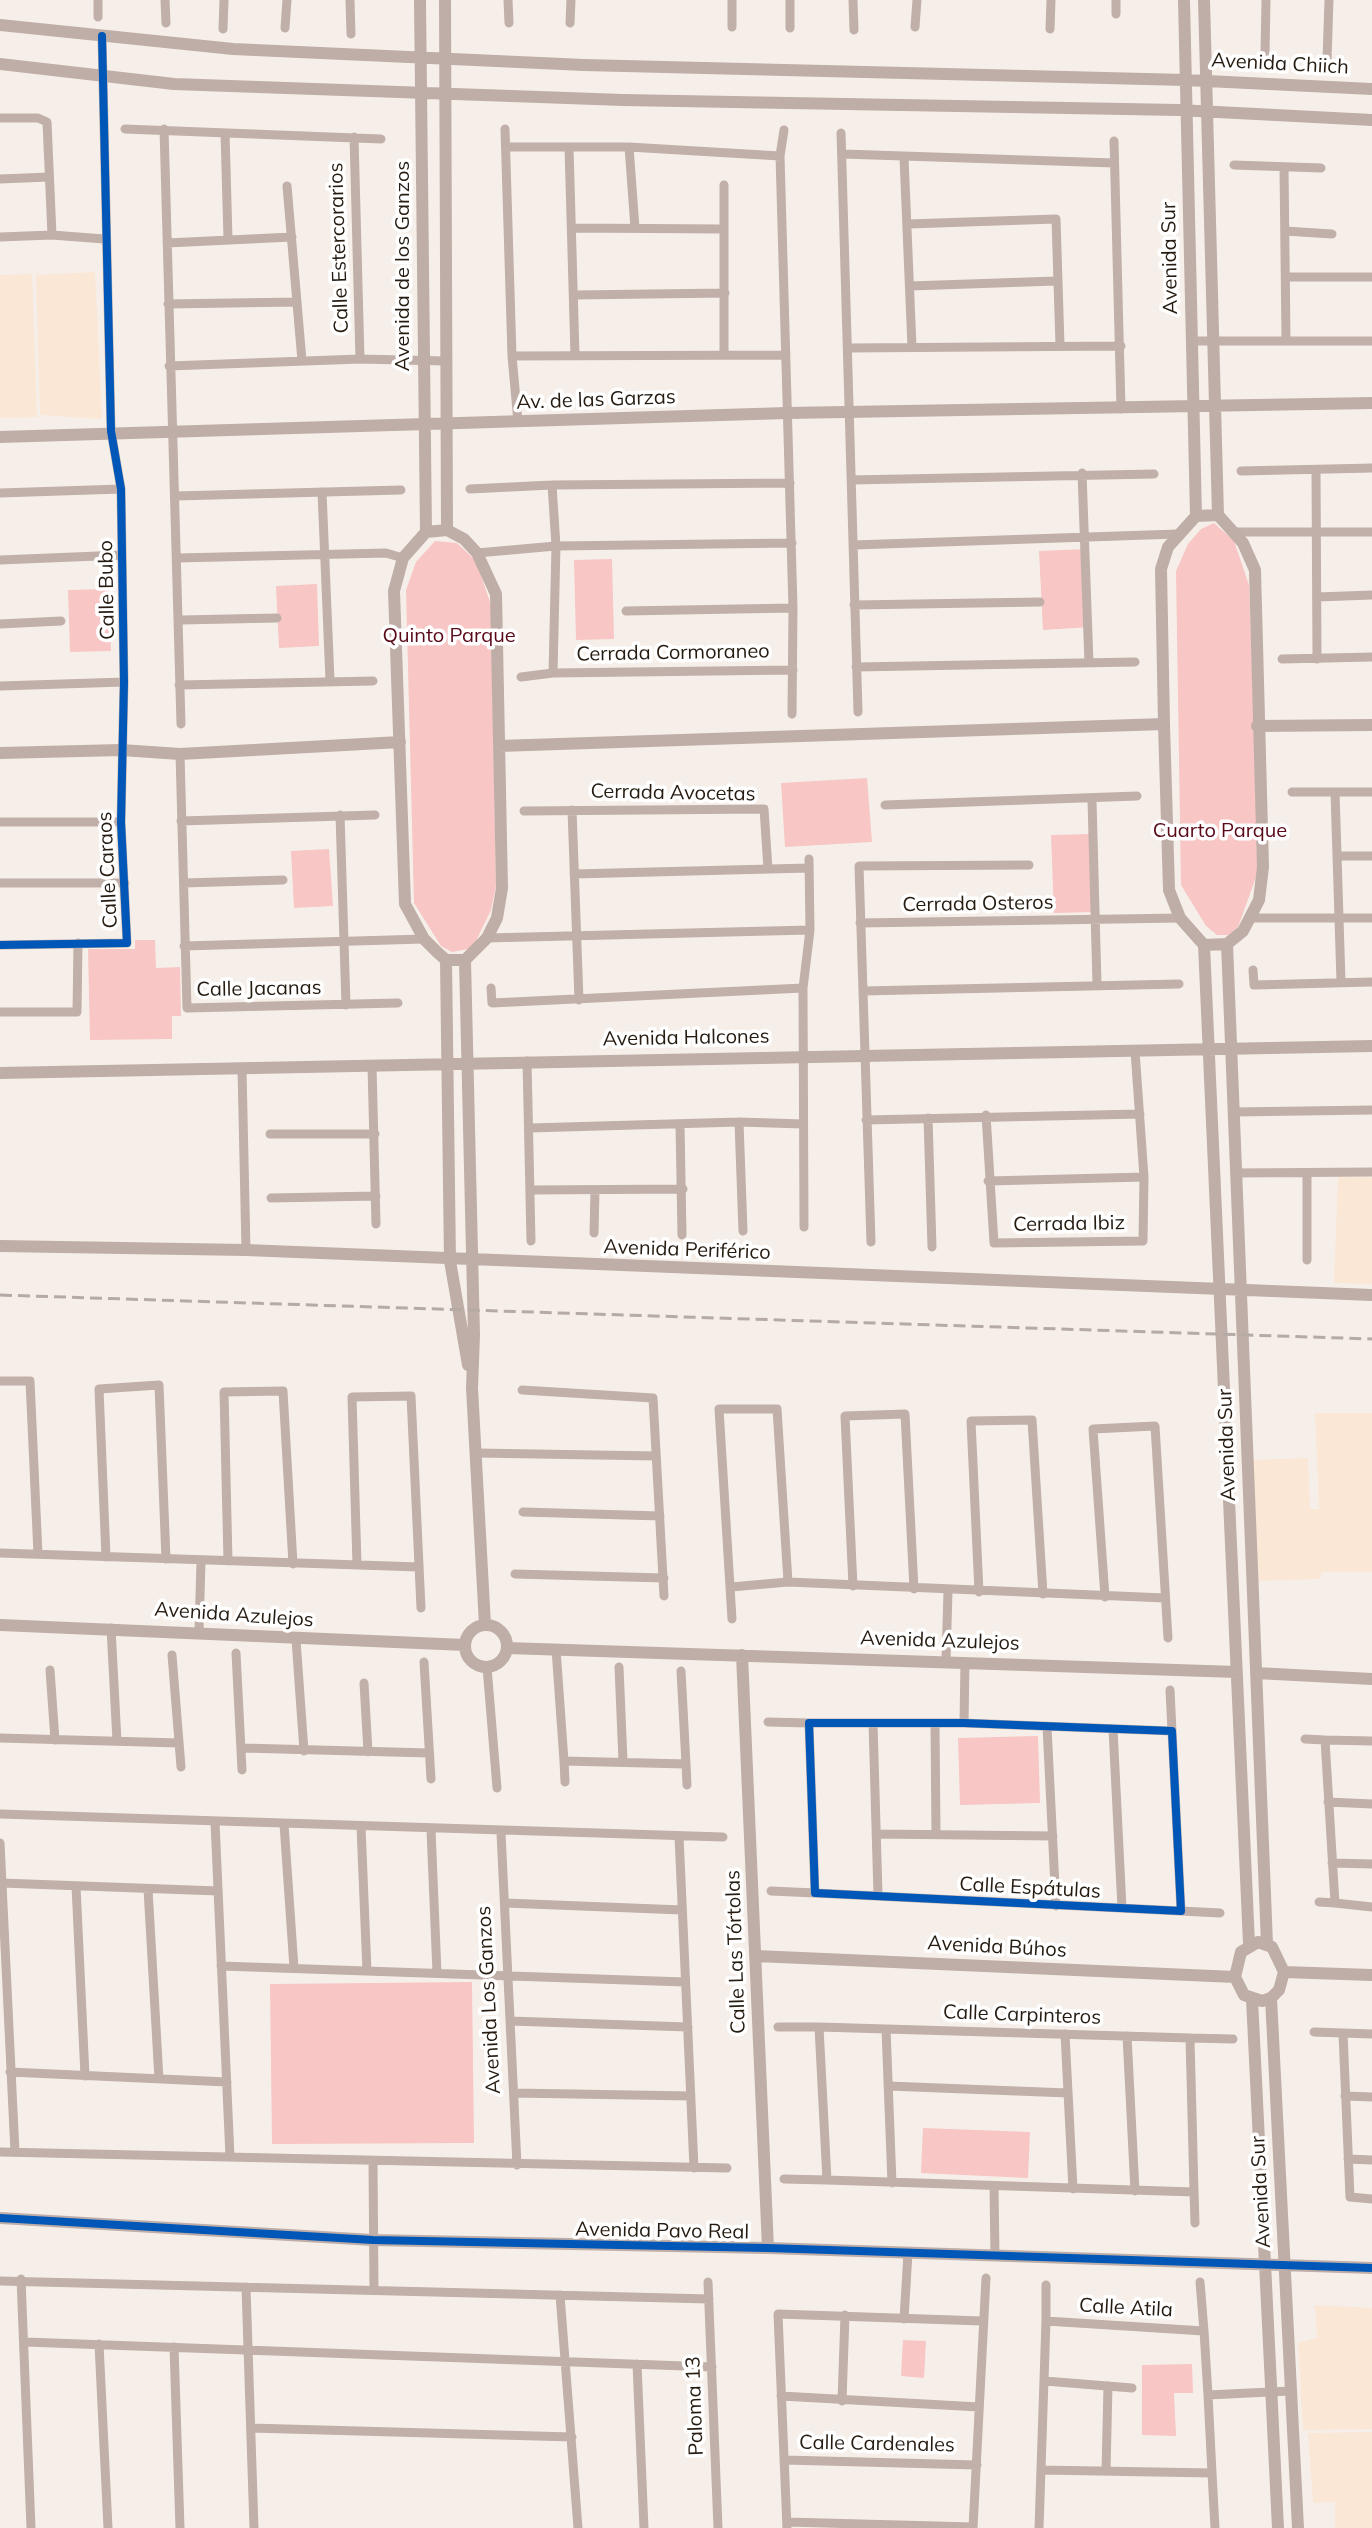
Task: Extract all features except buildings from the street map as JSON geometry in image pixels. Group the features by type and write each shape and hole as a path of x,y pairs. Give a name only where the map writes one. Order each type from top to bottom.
{"main road":[{"name":"Avenida de los Ganzos","path":"420,0 422,425 426,532"},
{"path":"445,0 447,530"},
{"name":"Avenida Sur","path":"1184,0 1196,516"},
{"name":"Avenida Sur","path":"1204,0 1217,340 1218,515"},
{"name":"Avenida Chiich","path":"0,25 233,49 584,65 1186,80 1372,89"},
{"path":"0,64 174,84 446,94 1186,111 1372,120"},
{"path":"1215,408 1372,403"},
{"name":"Av. de las Garzas","path":"0,437 111,431 422,425 517,416 787,408 852,420 1215,408"},
{"path":"1218,515 1240,532 1255,570 1263,867 1259,900 1243,931 1227,944 1204,945 1174,918 1169,890 1161,569 1177,534 1196,516 1218,515"},
{"path":"447,530 464,539 477,553 496,594 502,888 497,918 487,938 465,960 446,960 424,939 405,904 394,591 403,558 426,532 447,530"},
{"path":"499,746 1164,724"},
{"path":"1257,726 1372,725"},
{"path":"0,753 121,750 180,754 400,742"},
{"name":"Avenida Sur","path":"1227,944 1267,1944"},
{"name":"Avenida Sur","path":"1204,945 1249,1944"},
{"path":"446,960 450,1261 457,1300 468,1335"},
{"path":"465,960 473,1300 468,1335 485,1625"},
{"name":"Avenida Halcones","path":"0,1073 804,1057 863,1053 1135,1057 1231,1048 1372,1046"},
{"name":"Avenida Periférico","path":"0,1246 246,1250 472,1262 1372,1295"},
{"path":"1225,1417 1246,1416"},
{"name":"Avenida Azulejos","path":"0,1625 465,1645"},
{"path":"485,1625 501,1631 507,1648 502,1659 487,1667 474,1663 465,1645 469,1633 485,1625"},
{"name":"Avenida Azulejos","path":"507,1648 946,1660 1237,1672"},
{"name":"Calle Las Tórtolas","path":"742,1655 768,2248"},
{"name":"Avenida Azulejos","path":"1256,1673 1372,1679"},
{"path":"1249,1944 1267,1944 1277,1953 1284,1972 1283,1981 1271,1998 1252,1999 1244,1995 1235,1977 1236,1961 1249,1944"},
{"name":"Avenida Búhos","path":"756,1956 1235,1977"},
{"path":"1284,1972 1372,1975"},
{"name":"Avenida Sur","path":"1271,1998 1298,2528"},
{"name":"Avenida Sur","path":"1252,1999 1278,2528"},
{"name":"Avenida Pavo Real","path":"0,2218 373,2240 768,2248 1372,2268"}],"street":[{"path":"98,0 98,17"},
{"path":"165,0 166,23"},
{"path":"223,29 224,0"},
{"path":"285,28 287,0"},
{"path":"350,0 351,34"},
{"path":"508,0 509,23"},
{"path":"570,23 571,0"},
{"path":"732,0 732,27"},
{"path":"790,0 790,28"},
{"path":"853,0 854,30"},
{"path":"915,27 917,0"},
{"path":"1050,29 1051,0"},
{"path":"1116,0 1116,14"},
{"path":"1265,54 1266,0"},
{"path":"1327,60 1329,0"},
{"name":"Calle Bubo","path":"102,36 104,239 111,431 121,489 124,682 121,750"},
{"path":"0,118 38,118 47,122 52,235"},
{"name":"Calle Estercorarios","path":"125,129 381,139"},
{"path":"164,129 169,366 181,620 181,724"},
{"path":"505,129 512,356 517,416"},
{"name":"Cerrada Cormoraneo","path":"784,130 780,156 792,543 792,714"},
{"path":"225,133 228,239"},
{"path":"841,133 852,420 858,712"},
{"name":"Calle Estercorarios","path":"354,137 360,359"},
{"path":"1114,141 1121,409"},
{"path":"506,147 629,147 780,156"},
{"path":"629,147 635,228"},
{"path":"569,148 575,355"},
{"path":"843,154 1114,163"},
{"path":"904,158 912,347"},
{"path":"1234,165 1321,168"},
{"path":"1284,168 1286,339"},
{"path":"0,179 49,177"},
{"path":"724,185 724,354"},
{"path":"287,186 302,361"},
{"path":"908,224 1056,219 1060,345"},
{"path":"572,228 723,229"},
{"path":"1285,231 1332,234"},
{"path":"0,237 52,235 104,239"},
{"path":"167,243 292,237"},
{"path":"1286,277 1372,277"},
{"path":"910,286 1056,281"},
{"path":"575,295 725,293"},
{"path":"168,304 295,302"},
{"path":"1192,341 1372,341"},
{"path":"848,348 1121,346"},
{"path":"512,356 786,355"},
{"name":"Calle Estercorarios","path":"169,366 360,359 446,361"},
{"path":"1241,471 1372,468"},
{"path":"1316,470 1319,532 1317,659"},
{"path":"851,480 1082,473 1154,474"},
{"path":"1082,473 1087,538 1089,663"},
{"path":"470,489 552,485 790,483"},
{"name":"Cerrada Cormoraneo","path":"552,485 556,546 553,673"},
{"path":"0,493 121,489"},
{"path":"176,496 401,490"},
{"path":"322,492 330,680"},
{"path":"1240,532 1372,532"},
{"path":"854,545 1177,534"},
{"path":"477,553 556,546 792,543"},
{"path":"178,558 386,553 403,558"},
{"name":"Calle Bubo","path":"0,560 122,555"},
{"path":"1317,597 1372,595"},
{"path":"854,605 1040,602"},
{"path":"626,611 793,608"},
{"path":"181,620 277,618"},
{"path":"0,624 61,621"},
{"path":"1282,659 1372,657"},
{"path":"856,667 1135,662"},
{"name":"Cerrada Cormoraneo","path":"521,677 553,673 793,670"},
{"path":"179,685 373,681"},
{"path":"0,686 124,682"},
{"name":"Calle Caraos","path":"0,945 127,943 121,750"},
{"name":"Calle Jacanas","path":"180,754 187,1008 398,1003"},
{"path":"1292,792 1372,792"},
{"path":"1335,792 1341,982"},
{"path":"885,805 1137,796"},
{"path":"1092,800 1097,985"},
{"name":"Cerrada Avocetas","path":"524,811 764,809 768,869"},
{"name":"Cerrada Avocetas","path":"572,810 579,1000"},
{"name":"Calle Jacanas","path":"340,815 346,1005"},
{"path":"181,821 375,815"},
{"name":"Calle Caraos","path":"0,822 121,822"},
{"path":"1337,856 1372,856"},
{"path":"574,874 768,869 809,863 810,930 803,988 804,1227"},
{"name":"Cerrada Osteros","path":"863,1053 859,866 1029,865"},
{"path":"184,883 283,880"},
{"name":"Calle Caraos","path":"0,883 125,883"},
{"name":"Cerrada Osteros","path":"860,923 1174,918"},
{"path":"1252,918 1372,918"},
{"path":"487,938 810,930"},
{"path":"184,946 424,939"},
{"path":"0,1012 77,1012 78,943"},
{"path":"1253,970 1254,985 1372,982"},
{"path":"863,991 1179,984"},
{"path":"491,988 492,1003 803,988"},
{"path":"863,1053 871,1242"},
{"name":"Cerrada Ibiz","path":"986,1115 994,1243 1143,1241 1144,1177 1135,1057"},
{"path":"527,1061 531,1241"},
{"path":"372,1066 376,1224"},
{"path":"242,1069 246,1250"},
{"path":"1233,1112 1372,1110"},
{"path":"866,1120 1140,1114"},
{"path":"928,1118 932,1247"},
{"path":"530,1128 739,1122 803,1124"},
{"path":"739,1122 743,1231"},
{"path":"680,1124 682,1235"},
{"path":"270,1134 375,1134"},
{"path":"1236,1173 1372,1172"},
{"path":"1307,1173 1307,1260"},
{"path":"988,1181 1144,1177"},
{"path":"532,1190 683,1189"},
{"path":"594,1233 595,1190"},
{"path":"271,1198 376,1196"},
{"path":"457,1300 473,1300"},
{"path":"0,1381 30,1381 38,1554"},
{"path":"106,1557 99,1389 159,1385 166,1559"},
{"path":"522,1390 653,1398 664,1596"},
{"path":"228,1561 224,1392 283,1391 293,1564"},
{"path":"357,1565 352,1397 411,1396 421,1608"},
{"path":"732,1619 719,1409 777,1409 788,1582"},
{"path":"853,1586 845,1416 905,1414 914,1589"},
{"path":"979,1592 971,1421 1032,1420 1043,1594"},
{"path":"1105,1597 1093,1429 1155,1426 1168,1638"},
{"path":"477,1453 656,1456"},
{"path":"523,1512 660,1516"},
{"path":"0,1553 419,1567"},
{"path":"199,1632 201,1560"},
{"path":"515,1574 664,1578"},
{"path":"731,1587 788,1582 1165,1598"},
{"path":"946,1660 948,1591"},
{"path":"111,1628 117,1741"},
{"path":"296,1640 304,1751"},
{"path":"556,1649 565,1782"},
{"path":"236,1653 242,1770"},
{"path":"172,1655 181,1767"},
{"path":"424,1662 431,1779"},
{"path":"964,1723 965,1662"},
{"path":"487,1667 497,1788"},
{"path":"619,1667 623,1761"},
{"path":"50,1670 55,1740"},
{"path":"681,1671 687,1785"},
{"name":"Avenida Azulejos","path":"1237,1672 1256,1673"},
{"path":"364,1683 368,1752"},
{"path":"1170,1690 1181,1911"},
{"path":"768,1722 964,1723 1172,1731"},
{"path":"809,1723 815,1893"},
{"path":"873,1723 878,1895"},
{"path":"935,1724 936,1834"},
{"path":"1047,1727 1056,1906"},
{"path":"1113,1729 1122,1908"},
{"path":"0,1738 179,1743"},
{"path":"1305,1739 1372,1741"},
{"path":"1325,1740 1335,1903"},
{"path":"243,1748 429,1753"},
{"path":"564,1761 686,1764"},
{"path":"1328,1802 1372,1804"},
{"path":"0,1814 501,1833 723,1837"},
{"path":"215,1822 230,2157"},
{"path":"284,1824 294,1968"},
{"path":"361,1827 367,1971"},
{"path":"431,1830 437,1973"},
{"name":"Avenida Los Ganzos","path":"501,1833 517,2165"},
{"path":"876,1834 1053,1836"},
{"path":"679,1836 694,2168"},
{"path":"0,1843 15,2152"},
{"path":"1332,1863 1372,1864"},
{"path":"2,1883 218,1891"},
{"path":"76,1886 85,2076"},
{"path":"148,1889 159,2079"},
{"name":"Calle Espátulas","path":"771,1891 1220,1913"},
{"path":"1319,1902 1372,1907"},
{"path":"505,1903 682,1910"},
{"path":"221,1966 685,1982"},
{"path":"510,2021 688,2027"},
{"name":"Calle Carpinteros","path":"778,2027 1233,2039"},
{"path":"819,2027 827,2180"},
{"path":"886,2029 892,2183"},
{"path":"1314,2032 1372,2034"},
{"path":"1343,2033 1350,2197 1372,2199"},
{"path":"1065,2034 1073,2189"},
{"path":"1127,2036 1135,2191"},
{"path":"1190,2038 1195,2223"},
{"path":"10,2072 227,2082"},
{"path":"888,2086 1068,2093"},
{"path":"514,2093 691,2096"},
{"path":"1345,2096 1372,2097"},
{"path":"0,2152 727,2168"},
{"path":"1348,2159 1372,2160"},
{"path":"373,2162 374,2290"},
{"path":"784,2179 1194,2192"},
{"path":"994,2187 995,2256"},
{"path":"904,2319 908,2253"},
{"name":"Calle Cardenales","path":"982,2321 778,2314 784,2460 977,2465 986,2278"},
{"path":"21,2279 31,2528"},
{"path":"0,2281 21,2279 709,2299"},
{"name":"Paloma 13","path":"708,2282 718,2528"},
{"name":"Calle Atila","path":"1200,2282 1215,2528"},
{"path":"1039,2528 1046,2285"},
{"path":"246,2287 254,2528"},
{"path":"560,2295 578,2528"},
{"path":"842,2401 845,2315"},
{"name":"Calle Atila","path":"1046,2321 1204,2331"},
{"path":"25,2342 712,2367"},
{"path":"99,2344 108,2528"},
{"path":"174,2347 180,2528"},
{"path":"637,2364 644,2528"},
{"path":"1045,2381 1132,2388"},
{"path":"1106,2471 1108,2386"},
{"path":"1208,2395 1290,2391"},
{"name":"Calle Cardenales","path":"781,2396 979,2407"},
{"path":"251,2428 572,2437"},
{"path":"784,2460 787,2525 973,2527 977,2465"},
{"path":"1042,2470 1212,2473"}],"shaded area":[{"path":"95,272 102,419 40,415 36,275"},
{"path":"32,274 37,417 0,418 0,275"},
{"path":"1338,1177 1372,1177 1372,1284 1334,1283"},
{"path":"1315,1413 1372,1413 1372,1572 1321,1572 1321,1579 1256,1581 1252,1460 1308,1458 1310,1509 1319,1509 1321,1552"},
{"path":"1315,2305 1372,2308 1372,2429 1303,2430 1298,2343 1317,2338"},
{"path":"1372,2432 1372,2528 1335,2528 1335,2502 1313,2503 1308,2433"}],"green space":[{"name":"Cuarto Parque","path":"1214,523 1234,541 1249,585 1260,866 1238,927 1229,935 1217,935 1206,926 1181,885 1176,571 1188,544 1201,529"},
{"name":"Quinto Parque","path":"435,541 457,543 476,561 491,605 496,886 491,910 475,943 468,949 452,952 441,946 414,903 406,590 416,562"},
{"path":"1087,549 1091,627 1043,630 1039,551"},
{"path":"612,559 614,639 576,640 574,560"},
{"path":"317,584 319,646 279,648 276,586"},
{"path":"109,589 111,651 70,652 68,590"},
{"path":"867,778 872,842 785,847 781,783"},
{"path":"1092,834 1095,912 1054,913 1051,835"},
{"path":"329,849 333,906 294,908 291,851"},
{"path":"135,940 155,940 156,968 180,967 181,1016 172,1016 172,1039 90,1040 88,949 135,949"},
{"path":"1038,1736 1040,1803 960,1805 958,1738"},
{"path":"472,1982 474,2143 272,2144 270,1984"},
{"path":"923,2128 1030,2132 1028,2178 921,2173"},
{"path":"903,2340 926,2341 924,2378 901,2376"},
{"path":"1192,2364 1193,2393 1174,2393 1176,2436 1142,2435 1142,2365"}],"railway":[{"path":"0,1295 1372,1339"}],"cycle path":[{"path":"0,945 127,943 121,822 124,682 121,489 111,431 102,36"},
{"path":"809,1723 964,1723 1172,1731 1181,1911 815,1893 809,1723"},
{"path":"0,2218 373,2240 768,2248 1372,2268"}]}
